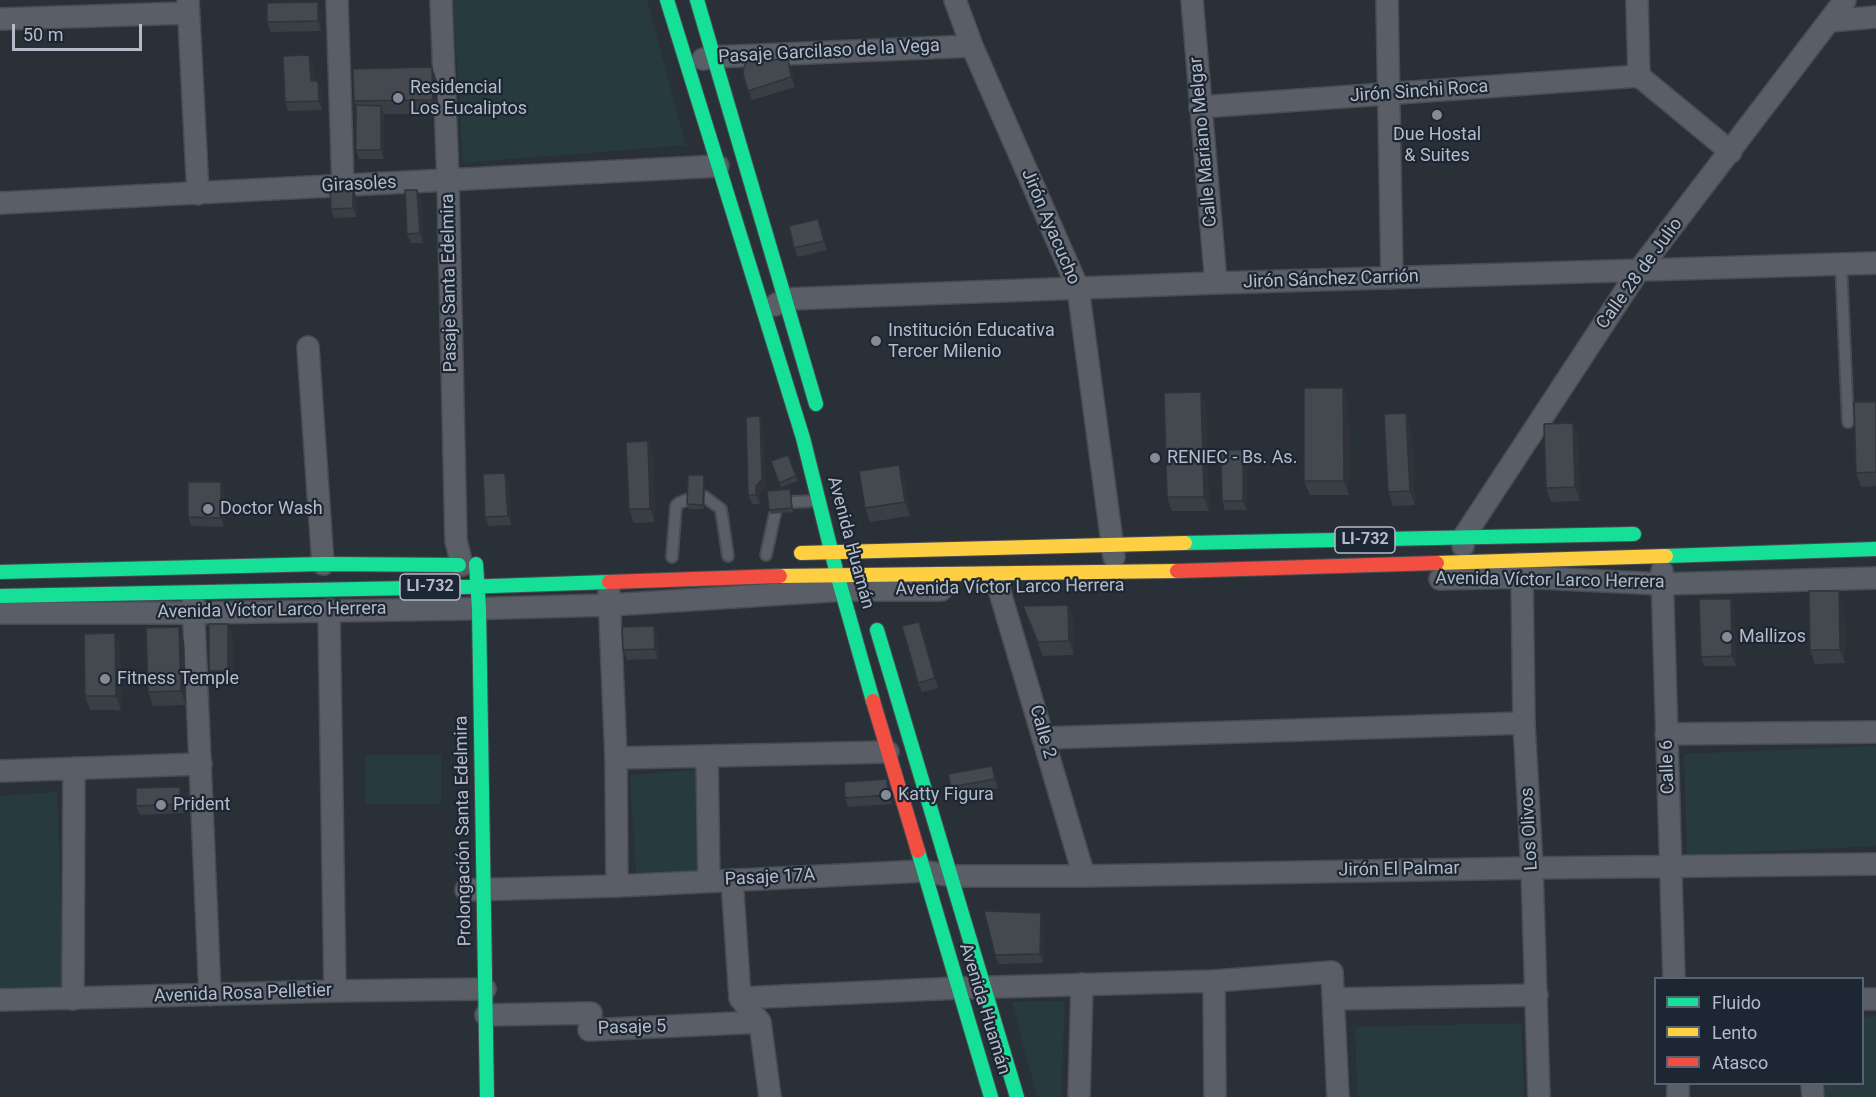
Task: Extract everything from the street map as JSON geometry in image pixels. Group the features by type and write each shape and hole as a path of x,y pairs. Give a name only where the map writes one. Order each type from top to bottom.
{"main road":[{"name":"Avenida Huamán","path":"667,0 764,311 808,437 833,552 888,752 991,1097"},
{"path":"697,0 820,422"},
{"name":"LI-732","path":"723,556 833,552 853,545 1113,544 1652,534"},
{"name":"Avenida Huamán","path":"853,545 1017,1097"},
{"name":"Avenida Víctor Larco Herrera","path":"867,595 1115,573 1465,563 1520,569 1661,555 1876,549"},
{"path":"754,578 766,555"},
{"name":"LI-732","path":"0,572 323,564 475,564"},
{"name":"Prolongación Santa Edelmira","path":"475,564 470,586 469,613 471,990 486,1015 487,1097"},
{"name":"Avenida Víctor Larco Herrera","path":"0,596 194,602 470,586 609,581 653,574 841,582"}],"street":[{"path":"337,0 343,186"},
{"name":"Pasaje Santa Edelmira","path":"441,0 448,180 456,541 475,564"},
{"name":"Jirón Ayacucho","path":"955,0 972,46 1078,288 1115,573"},
{"name":"Calle Mariano Melgar","path":"1192,0 1216,283"},
{"path":"1387,0 1392,278"},
{"path":"1637,0 1639,76 1731,152"},
{"name":"Calle 28 de Julio","path":"1463,538 1639,270 1845,0"},
{"path":"0,19 188,6 198,194"},
{"path":"1830,21 1876,17"},
{"name":"Pasaje Garcilaso de la Vega","path":"686,63 714,57 972,46"},
{"name":"Jirón Sinchi Roca","path":"1200,107 1639,76"},
{"name":"Girasoles","path":"0,203 718,166"},
{"name":"Jirón Sánchez Carrión","path":"786,299 1876,263"},
{"path":"764,311 786,299"},
{"path":"309,347 323,564"},
{"path":"1463,538 1465,563"},
{"name":"Calle 6","path":"1661,555 1674,977"},
{"name":"Avenida Víctor Larco Herrera","path":"0,613 194,602 329,610 469,613 610,605 841,582 867,595 1520,569 1662,584 1876,578"},
{"name":"Los Olivos","path":"1520,569 1539,1097"},
{"path":"609,581 616,758 617,886"},
{"name":"Calle 2","path":"999,589 1084,876"},
{"path":"194,602 210,994"},
{"path":"329,610 335,991"},
{"path":"1043,738 1524,723"},
{"path":"1666,734 1876,732"},
{"path":"616,758 888,752"},
{"path":"706,756 709,881"},
{"path":"0,771 201,764"},
{"path":"73,999 74,768"},
{"name":"Jirón El Palmar","path":"923,871 952,876 1084,876 1876,864"},
{"name":"Pasaje 17A","path":"470,890 617,886 923,871"},
{"path":"732,880 740,998 760,1022 770,1097"},
{"path":"740,998 959,988 1214,981 1332,972 1338,1097"},
{"path":"1214,981 1215,1097"},
{"path":"1079,1097 1082,984"},
{"name":"Avenida Rosa Pelletier","path":"0,1000 335,991 471,990"},
{"path":"1334,999 1537,995"},
{"name":"Pasaje 5","path":"486,1015 591,1013 589,1030 760,1022"}],"lane":[{"path":"1841,264 1848,422"},
{"path":"705,498 721,509 723,556"},
{"path":"672,557 676,506 679,502 689,499"},
{"path":"792,502 820,500"},
{"path":"766,555 775,514"}],"green space":[{"path":"453,0 647,0 686,145 463,163"},
{"path":"1876,746 1876,846 1687,855 1684,754"},
{"path":"366,755 441,755 441,804 366,804"},
{"path":"696,770 701,871 636,873 630,775"},
{"path":"57,792 64,986 0,989 0,796"},
{"path":"1065,1001 1061,1097 1037,1097 1012,1002"},
{"path":"1876,1016 1876,1097 1824,1097 1823,1085 1864,1085 1864,1017"},
{"path":"1521,1023 1524,1097 1357,1097 1355,1027"}],"building":[{"path":"318,2 318,21 267,22 267,3"},
{"path":"309,55 311,81 318,81 319,101 285,102 283,56"},
{"path":"788,59 791,77 748,91 743,74 747,61"},
{"path":"432,67 433,100 354,101 353,69"},
{"path":"356,105 381,106 381,150 356,150"},
{"path":"353,187 353,208 331,209 330,188"},
{"path":"405,190 417,190 420,233 407,234"},
{"path":"818,219 824,241 794,248 789,226"},
{"path":"1304,388 1343,388 1344,481 1304,481"},
{"path":"1201,392 1204,497 1167,497 1164,393"},
{"path":"1854,402 1876,402 1876,472 1856,473"},
{"path":"1406,413 1410,491 1388,492 1384,414"},
{"path":"760,416 762,479 756,486 756,495 748,495 746,417"},
{"path":"1573,423 1575,487 1546,488 1544,424"},
{"path":"648,441 650,509 629,509 626,442"},
{"path":"1221,450 1243,450 1243,501 1222,501"},
{"path":"788,455 796,476 779,483 771,461"},
{"path":"899,465 905,502 865,508 859,471"},
{"path":"505,473 508,516 485,517 483,474"},
{"path":"688,475 704,475 703,505 687,504"},
{"name":"Doctor Wash","path":"188,482 221,482 221,518 188,517"},
{"path":"790,489 792,508 769,510 767,491"},
{"path":"1809,591 1839,591 1840,650 1810,650"},
{"path":"1699,599 1731,599 1732,656 1701,657"},
{"path":"1068,605 1069,641 1038,642 1023,606"},
{"path":"919,622 935,678 918,683 902,626"},
{"path":"209,624 228,624 228,671 209,671"},
{"path":"654,626 655,649 623,650 622,627"},
{"path":"179,627 181,691 148,692 146,628"},
{"name":"Fitness Temple","path":"115,633 116,696 85,696 84,634"},
{"path":"992,766 995,779 951,787 948,774"},
{"path":"887,779 888,795 845,798 844,782"},
{"path":"180,787 180,804 136,806 136,788"},
{"path":"984,911 1041,913 1040,954 995,955"}],"traffic: fast":[{"path":"667,0 803,438 837,574 873,701"},
{"path":"697,0 816,404"},
{"path":"1185,543 1634,534"},
{"path":"1666,556 1876,549"},
{"path":"0,572 323,564 459,565"},
{"path":"476,564 479,609 487,1097"},
{"path":"0,596 609,582"},
{"path":"877,630 1017,1097"},
{"path":"918,851 991,1097"}],"traffic: slow":[{"path":"801,553 1185,543"},
{"path":"1437,563 1666,556"},
{"path":"780,576 1177,571"}],"traffic: jam":[{"path":"1177,571 1437,563"},
{"path":"609,582 780,576"},
{"path":"873,701 918,851"}],"place":[{"name":"Residencial Los Eucaliptos","path":"398,98"},
{"name":"Due Hostal & Suites","path":"1437,115"},
{"name":"Institución Educativa Tercer Milenio","path":"876,341"},
{"name":"RENIEC - Bs. As.","path":"1155,458"},
{"name":"Doctor Wash","path":"208,509"},
{"name":"Mallizos","path":"1727,637"},
{"name":"Fitness Temple","path":"105,679"},
{"name":"Katty Figura","path":"886,795"},
{"name":"Prident","path":"161,805"}]}
